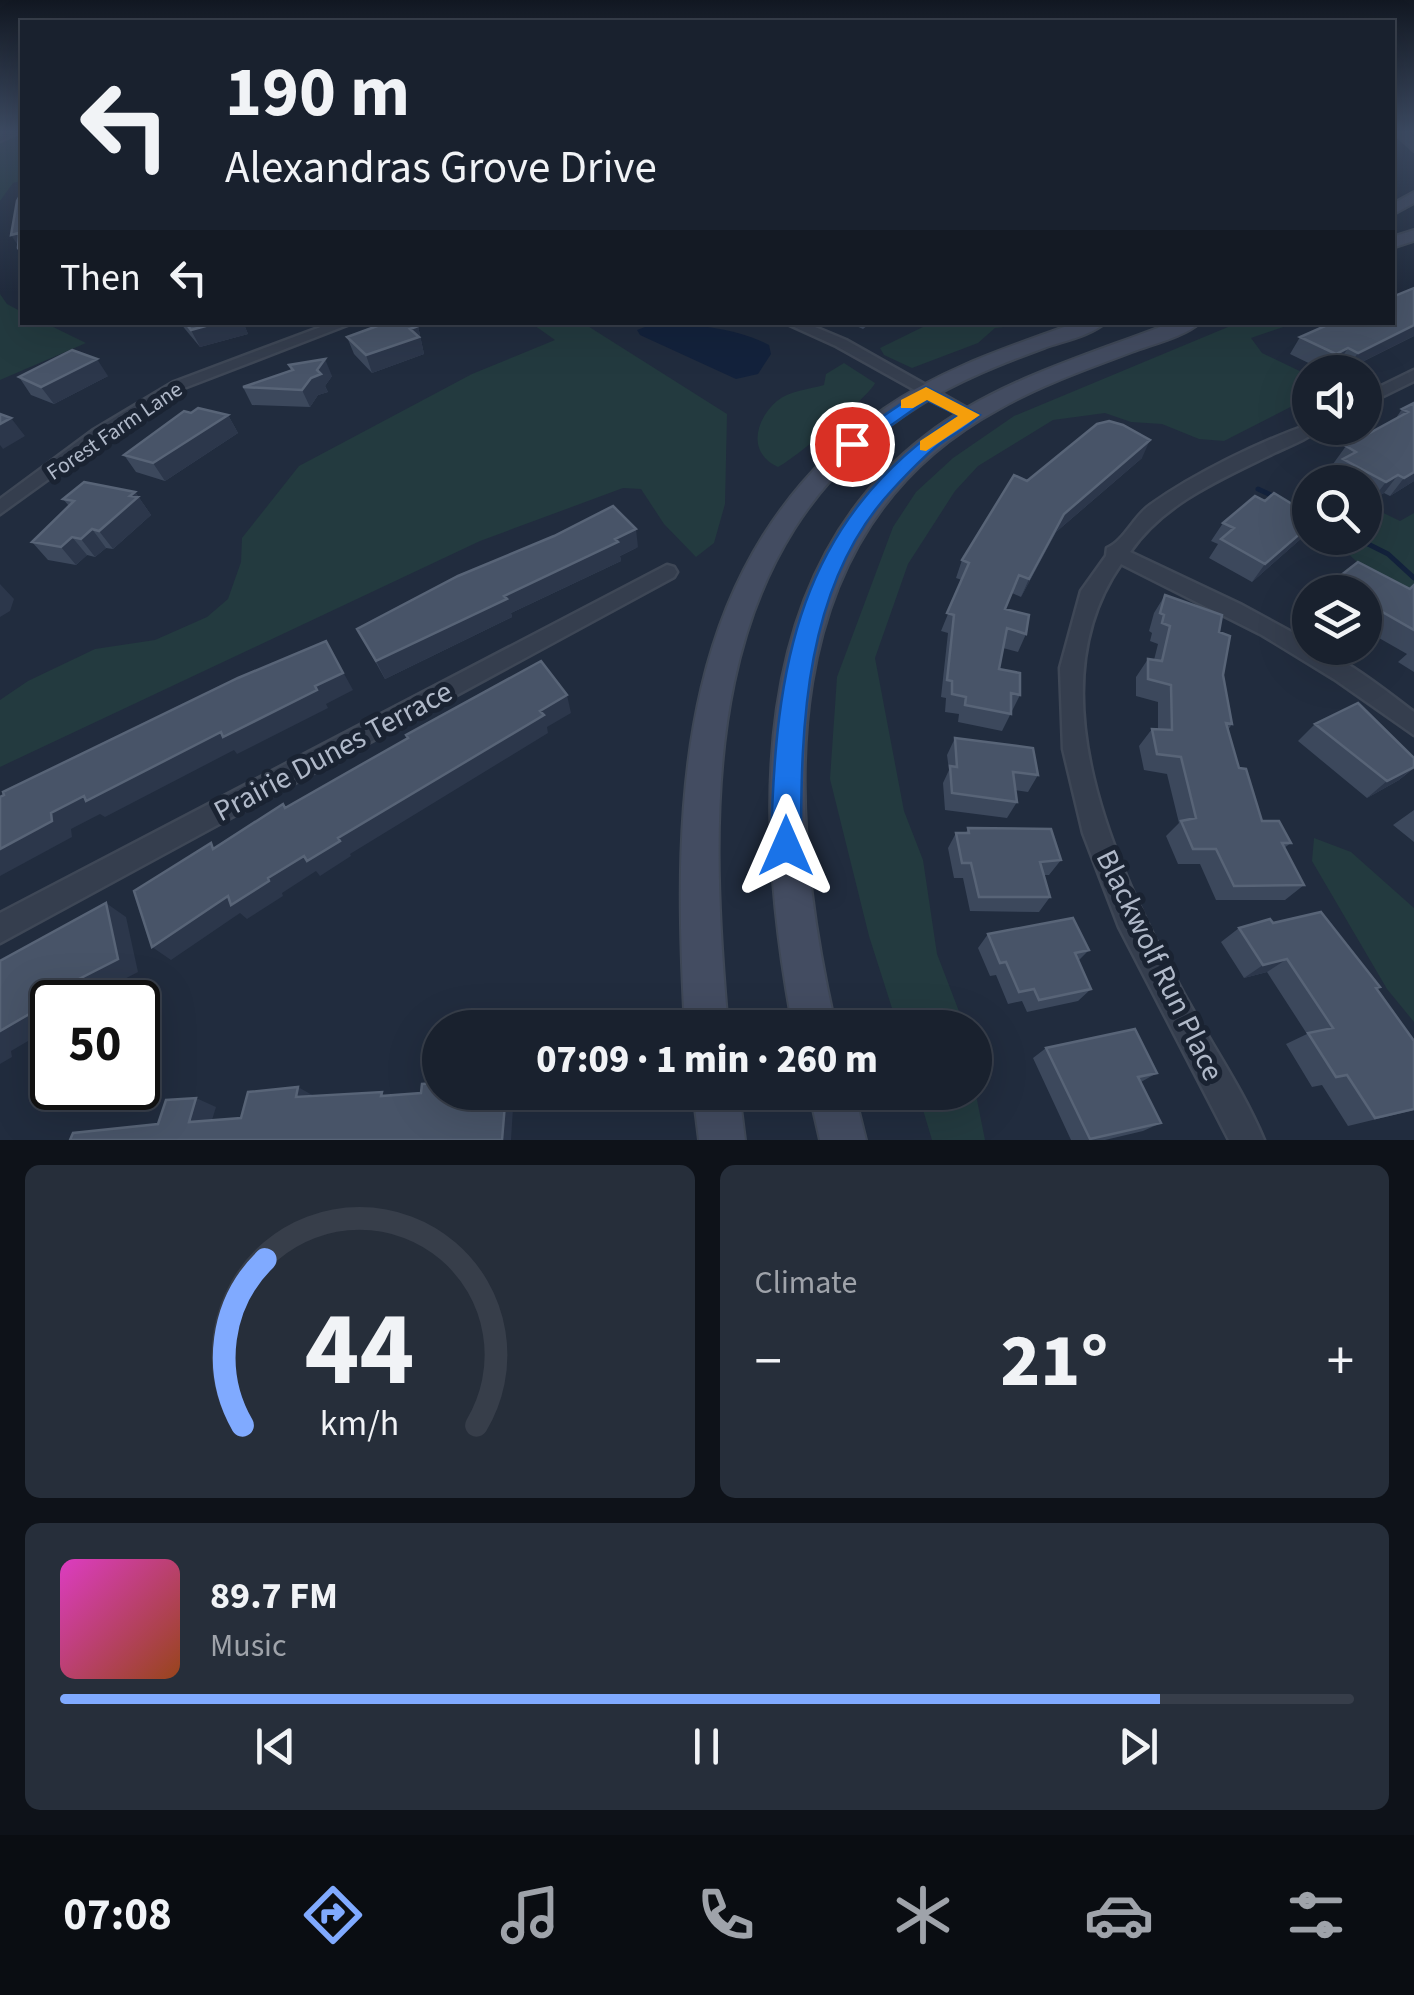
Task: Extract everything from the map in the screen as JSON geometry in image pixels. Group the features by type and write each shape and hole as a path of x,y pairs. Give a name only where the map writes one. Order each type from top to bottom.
{"main road":[{"path":"706,1010 696,906 702,761 718,666 738,608 778,532 814,482 852,444 926,392 995,360 1089,325"},
{"path":"811,1010 786,846 787,747 806,629 823,582 854,525 883,488 930,442 971,415 1009,395 1184,325"},
{"path":"718,1110 722,1140"},
{"path":"836,1110 843,1140"}],"street":[{"path":"797,325 841,343 971,415"},
{"name":"Forest Farm Lane","path":"0,508 98,435 179,385 322,326"},
{"path":"1382,391 1414,375"},
{"name":"Blackwolf Run Place","path":"1247,1140 1123,906 1102,851 1075,751 1072,693 1078,632 1086,600 1114,553 1140,522 1163,505 1292,438"},
{"path":"1114,553 1268,625 1355,679 1414,725"},
{"name":"Prairie Dunes Terrace","path":"0,929 666,572"}],"green space":[{"path":"0,185 11,185 0,201"},
{"path":"0,294 7,304 20,311 20,325 49,325 86,343 0,380"},
{"path":"534,325 586,325 727,414 725,504 714,543 696,557 664,524 641,489 623,488 480,541 0,767 0,700 28,681 95,649 155,640 207,617 228,599 241,562 242,538 299,466 472,374 555,340"},
{"path":"927,325 1024,325 995,328 978,343 912,368 884,355 880,348"},
{"path":"1233,325 1289,325 1251,338 1262,353 1292,367 1292,406 1224,441 1199,439 1162,424 1131,422 1105,413 1053,420 978,466 955,491 908,564 875,658 904,811 923,860 937,954 958,1010 893,1010 869,936 830,779 837,677 893,527 916,492 953,458 1014,416"},
{"path":"844,363 875,383 870,390 786,462 778,467 768,461 758,445 758,436 769,409 787,395 824,385 826,374"},
{"path":"1382,512 1400,521 1414,513 1414,594 1382,579 1382,575 1368,572 1350,555 1382,555"},
{"path":"1314,838 1351,852 1414,908 1414,1022 1387,989 1312,861"},
{"path":"923,1110 979,1110 985,1140 932,1140"}],"water":[{"path":"650,325 675,325 727,330 769,345 771,354 758,374 736,379 640,335 637,330"}],"building":[{"path":"20,196 20,251 19,233 11,235"},
{"path":"1414,288 1414,325 1358,353 1348,348 1336,354 1300,337 1327,325 1395,325 1395,296"},
{"path":"380,325 417,325 410,329 419,337 366,355 347,337"},
{"path":"72,350 97,359 41,387 19,377"},
{"path":"325,359 317,370 321,374 311,378 302,390 243,387 293,370 289,365"},
{"path":"1414,403 1414,472 1386,482 1382,480 1382,465 1354,465 1343,459 1356,452 1348,445 1382,445 1382,426 1408,412 1402,409"},
{"path":"198,408 228,415 153,463 124,455 184,411 191,413"},
{"path":"1109,421 1150,440 1064,514 1029,579 1019,575 1005,609 1029,615 1026,634 1007,628 999,669 1020,673 1020,695 1011,693 1011,714 965,705 966,697 952,694 952,681 947,680 954,615 947,613 969,563 962,560 1014,475 1027,481 1097,424"},
{"path":"84,482 135,492 130,496 138,497 99,531 92,529 81,539 72,537 61,547 32,542 74,501 63,499"},
{"path":"1274,493 1292,504 1292,541 1265,564 1221,539 1234,528 1223,523 1255,496 1265,501"},
{"path":"613,506 636,529 615,539 618,542 504,596 507,599 376,661 357,629 458,576 554,536"},
{"path":"1358,562 1410,589 1414,585 1414,630 1382,612 1382,575 1341,575"},
{"path":"1165,595 1222,615 1219,632 1230,636 1223,675 1232,724 1226,723 1239,768 1246,769 1262,821 1279,821 1291,843 1282,843 1304,885 1234,886 1216,849 1193,849 1181,821 1196,818 1181,757 1157,754 1152,729 1172,730 1171,685 1148,679 1148,659 1162,661 1170,626 1162,623 1164,615 1160,613"},
{"path":"326,641 343,673 315,686 317,690 223,737 221,732 86,801 84,796 51,813 52,821 0,849 3,792 238,678"},
{"path":"541,661 567,695 540,711 544,715 338,838 340,841 307,861 304,856 231,905 228,896 152,947 134,891 211,843 213,849 283,804 285,808 408,738 406,735"},
{"path":"1358,703 1414,758 1414,767 1387,781 1315,724"},
{"path":"955,738 1033,748 1038,775 1013,772 1017,802 952,793 950,766 957,767"},
{"path":"968,828 1051,829 1061,860 1040,862 1050,897 979,897 971,863 962,863 956,833 969,833"},
{"path":"106,903 118,959 77,980 30,980 30,1014 0,1031 0,961"},
{"path":"1321,912 1380,987 1376,988 1414,1041 1414,1109 1375,1118 1347,1075 1336,1077 1308,1033 1333,1028 1287,959 1263,965 1239,928"},
{"path":"1073,918 1089,950 1075,953 1091,989 1039,1000 1034,989 1019,992 1006,962 1000,963 988,934"},
{"path":"1135,1029 1157,1073 1138,1077 1161,1123 1090,1139 1046,1048"},
{"path":"422,1084 422,1110 504,1110 502,1140 70,1140 73,1133 158,1124 166,1100 196,1098 189,1122 241,1118 248,1092 298,1087 296,1097 421,1093"}],"waterway":[{"path":"1258,489 1275,497"},
{"path":"1382,551 1414,578"}],"slow traffic":[{"path":"907,404 926,392 971,415 926,446"}],"route":[{"path":"786,846 787,747 796,674 806,629 823,582 854,525 883,488 930,442 971,415 926,392 852,444"}]}
